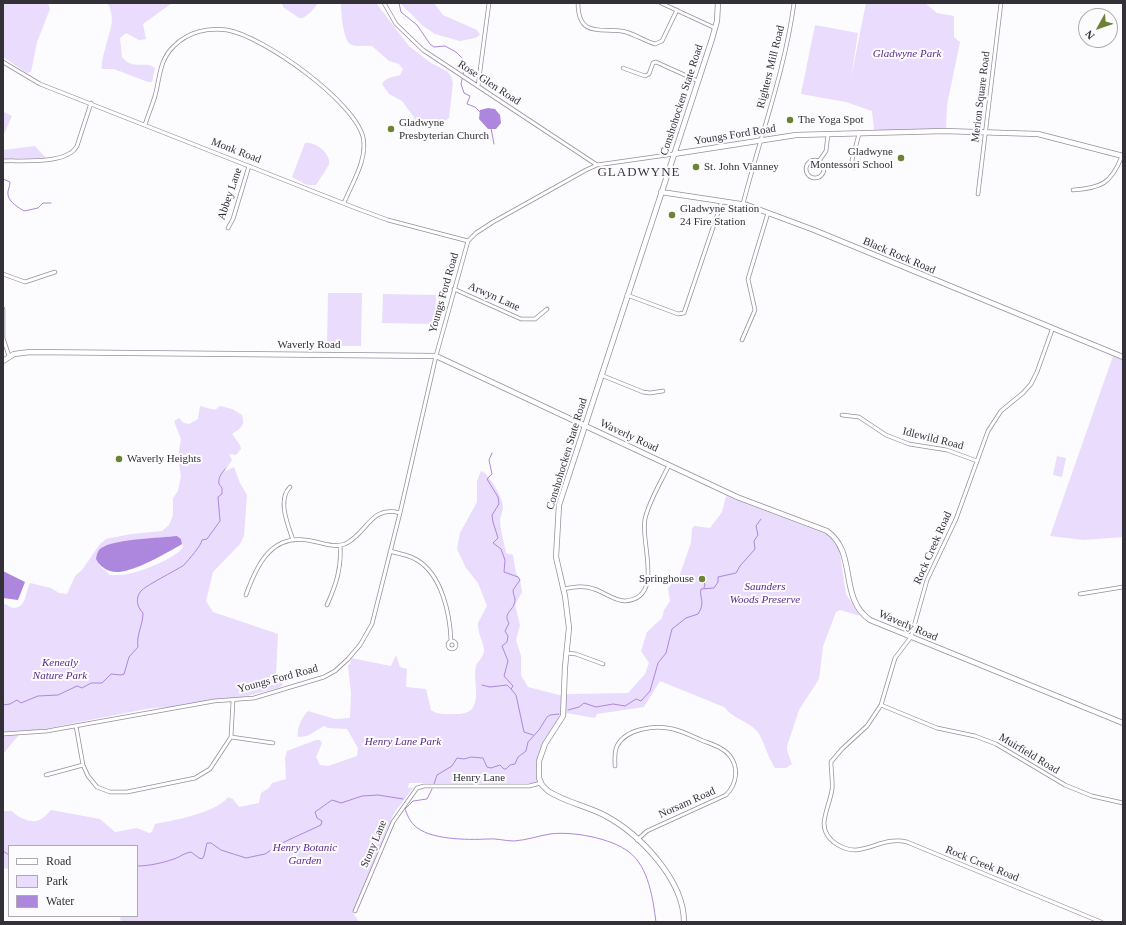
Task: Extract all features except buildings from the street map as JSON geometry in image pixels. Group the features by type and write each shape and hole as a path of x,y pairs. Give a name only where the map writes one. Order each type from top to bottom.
{"street":[{"name":"Rose Glen Road","path":"384,3 396,24 411,40 464,78 597,165"},
{"path":"478,86 489,3"},
{"path":"578,3 580,17 591,29 600,32 625,32 655,44 660,43 663,39 677,10"},
{"path":"662,3 715,28"},
{"name":"Conshohocken State Road","path":"541,783 538,769 540,754 547,741 561,722 564,713 566,653 569,628 555,550 558,511 715,28 718,3"},
{"name":"Righters Mill Road","path":"743,204 787,48 794,3"},
{"name":"Merion Square Road","path":"978,194 989,87 1000,3"},
{"path":"145,125 155,96 162,64 172,47 182,38 200,31 219,30 239,34 264,45 302,70 337,100 356,122 363,137 364,150 362,159 344,203"},
{"name":"Monk Road","path":"3,62 33,80 388,220 468,241"},
{"path":"623,68 645,76 649,74 653,63 656,62 698,81"},
{"path":"3,161 43,161 73,151 77,146 90,103"},
{"name":"Youngs Ford Road","path":"3,734 76,726 214,701 234,701 254,698 324,676 347,660 360,645 372,624 400,513 436,356 468,241 476,233 493,222 580,173 597,165 796,135 985,132 1038,134 1122,156"},
{"path":"819,161 826,151 828,134"},
{"path":"854,168 852,160 859,134"},
{"path":"1073,190 1093,188 1104,184 1115,173 1122,156"},
{"path":"813,160 819,161 822,165 822,174 819,178 814,178 808,173 808,165 813,160"},
{"name":"Abbey Lane","path":"228,228 233,219 249,166"},
{"name":"Black Rock Road","path":"661,192 743,204 768,212 1052,330 1123,357"},
{"path":"627,295 678,314 684,313 722,201"},
{"path":"742,340 755,310 748,279 768,212"},
{"path":"3,274 25,282 42,278 55,272"},
{"name":"Arwyn Lane","path":"454,288 524,319 538,318 547,309"},
{"path":"3,309 3,338 9,356"},
{"name":"Rock Creek Road","path":"1052,330 1037,372 1023,393 1001,411 988,431 956,519 927,580 911,637 895,658 881,705 867,726 842,749 831,762 832,790 824,824 826,831 834,842 842,847 854,850 891,840 907,842 1102,922"},
{"name":"Waverly Road","path":"3,361 9,356 18,353 30,352 436,356 742,499 814,525 831,534 842,549 850,590 856,606 870,620 1123,723"},
{"path":"601,375 643,392 663,391"},
{"name":"Idlewild Road","path":"842,415 861,418 889,436 909,444 947,450 977,461"},
{"path":"563,589 577,587 590,588 621,601 636,598 644,591 649,577 644,534 645,520 669,465"},
{"path":"290,487 286,491 284,501 293,540"},
{"path":"246,595 255,569 261,559 269,551 293,540 310,540 330,546 340,545 352,540 379,514 391,511 400,513"},
{"path":"327,605 335,588 340,567 340,545"},
{"path":"390,551 418,561 432,576 441,593 447,610 451,641"},
{"path":"1080,594 1123,587"},
{"path":"566,653 576,654 603,664"},
{"path":"76,726 82,765 88,776 97,786 110,792 127,792 195,778 210,769 231,737 234,701"},
{"name":"Muirfield Road","path":"881,705 937,728 975,736 996,744 1066,785 1092,796 1123,803"},
{"name":"Norsam Road","path":"615,766 615,752 621,740 630,734 656,727 681,731 719,747 730,756 734,764 736,773 734,783 726,795 647,831 637,840"},
{"path":"231,737 273,743"},
{"path":"46,775 82,765"},
{"path":"541,783 550,793 611,819 637,840 660,862 670,878 682,907 684,922"},
{"name":"Henry Lane","path":"417,788 424,786 529,786 541,783"},
{"name":"Stony Lane","path":"355,912 393,822 417,788"}],"green space":[{"path":"3,3 48,3 50,9 37,42 31,72 27,73 3,57"},
{"path":"105,3 172,3 143,24 146,39 139,40 126,33 120,38 122,57 126,61 130,64 147,65 155,68 152,82 148,82 114,69 102,69 103,56 112,21 109,5"},
{"path":"282,3 318,3 311,12 303,18 299,18 283,7"},
{"path":"341,3 376,3 409,46 431,63 447,71 451,76 453,83 449,118 438,126 422,124 416,120 402,101 389,94 382,84 388,78 400,75 403,69 399,64 389,61 372,46 354,46 349,43 346,39 343,27"},
{"path":"400,3 434,3 443,15 477,30 480,35 475,38 460,41 435,34 423,26"},
{"name":"Gladwyne Park","path":"866,3 925,3 937,13 954,16 954,37 960,42 947,105 946,130 874,130 872,111 846,102 801,94 815,25 858,33 851,78"},
{"path":"4,112 12,116 4,134 3,133"},
{"path":"305,143 317,146 325,152 329,160 329,164 316,185 307,185 292,177"},
{"path":"35,146 46,158 3,159 3,150"},
{"path":"328,293 362,293 361,346 327,346"},
{"path":"383,294 436,295 435,324 382,323"},
{"path":"1113,356 1123,360 1123,537 1084,540 1050,536"},
{"name":"Kenealy Nature Park","path":"200,406 215,410 220,406 232,409 242,415 242,425 232,434 240,445 241,449 236,455 229,454 232,460 224,472 234,467 240,483 247,495 244,536 240,544 213,572 206,601 213,612 278,634 276,674 279,676 283,685 278,688 243,697 209,700 174,707 151,708 39,730 14,731 18,736 3,754 3,603 13,608 21,605 25,599 30,583 51,588 59,593 67,594 75,576 82,570 100,544 106,539 131,534 162,531 169,525 173,515 173,498 178,491 181,476 178,458 181,439 174,421 179,418 184,423 189,424 198,419","holes":["177,536 181,539 183,547 174,555 160,563 138,571 127,574 110,575 99,565 103,546 121,542"]},
{"path":"1057,456 1066,458 1062,477 1053,475"},
{"path":"481,471 488,476 501,498 503,507 500,519 501,532 506,553 513,555 516,573 520,579 522,592 515,605 520,625 516,640 521,656 521,675 528,687 563,696 569,694 628,693 645,674 649,663 641,651 647,632 662,618 664,610 670,601 668,588 680,574 691,543 692,529 694,526 710,528 722,512 726,496 828,535 839,548 846,594 860,616 840,610 836,612 823,646 819,679 799,710 787,746 787,751 792,764 786,768 775,768 757,731 731,714 724,707 660,681 644,707 597,714 595,718 561,712 558,720 546,737 538,756 536,767 537,783 409,783 408,788 413,788 394,813 353,913 359,922 123,922 120,920 121,917 138,917 138,845 8,845 8,869 3,868 3,811 12,811 21,818 29,821 37,821 51,810 100,819 115,832 137,828 149,833 152,832 155,824 205,812 222,803 228,797 233,799 239,807 259,803 261,793 269,788 272,783 286,779 285,758 287,751 316,740 320,740 322,743 316,757 320,765 328,766 357,756 358,748 347,729 328,728 324,726 307,736 298,737 300,723 308,711 335,719 350,718 351,693 348,666 351,662 351,658 391,666 396,655 400,667 407,669 406,687 426,689 431,710 441,714 455,714 465,713 471,710 475,704 476,698 476,666 483,655 484,650 478,630 478,623 487,606 478,583 466,568 457,549 460,533 477,502 477,481"}],"water":[{"path":"488,108 495,109 500,115 501,123 496,129 488,129 479,119 480,110"},
{"path":"177,536 181,539 182,544 151,561 126,571 115,572 108,570 102,567 96,559 100,549 110,544"},
{"path":"3,571 25,582 18,600 3,598"}],"waterway":[{"path":"399,3 401,12 417,25 430,44 434,47 445,46 456,52 462,58 465,65 461,84 464,93 470,96 467,104 475,107 480,112"},
{"path":"491,128 494,144"},
{"path":"3,179 10,182 8,193 10,200 24,211 38,208 43,203 51,203"},
{"path":"492,453 489,460 492,474 487,479 498,497 499,504 492,515 498,538 493,543 501,549 505,560 504,572 518,577 520,580 513,590 515,599 507,617 509,623 505,631 508,636 507,642 502,646 508,661 504,676 513,686 511,689 516,695 524,732 533,735"},
{"path":"3,705 10,704 17,700 21,703 38,696 58,695 77,686 82,688 91,683 102,683 111,674 124,674 129,657 138,647 138,638 143,613 139,608 137,599 139,594 148,586 184,565 197,549 202,540 207,539 220,521 218,497 222,494 222,488 219,484 219,480 225,469"},
{"path":"568,710 579,707 584,703 596,707 613,704 625,706 636,699 641,701 650,691 658,663 666,653 672,629 686,618 698,614 702,606 701,589 714,588 718,582 718,577 736,573 740,566 755,549 754,541 758,535 756,526 761,519"},
{"path":"702,581 705,584 704,588"},
{"path":"482,685 490,687 507,685 511,689"},
{"path":"434,784 437,775 452,766 457,758 483,758 487,767 491,768 500,765 506,769 510,765 515,764 518,757 526,751 528,742 539,730 547,717 550,715 559,714"},
{"path":"432,789 427,799 413,801 405,809 409,819 414,825 420,830 429,834 459,839 494,839 514,841 559,833 602,839 621,847 636,858 646,875 656,922"},
{"path":"138,866 165,862 191,852 202,859 207,843 211,843 221,850 246,858 265,854 282,843 321,825 322,821 317,818 315,812 332,800 341,803 362,796 378,795 403,799"},
{"path":"3,851 8,854"}],"place":[{"name":"The Yoga Spot","path":"790,120"},
{"name":"Gladwyne Presbyterian Church","path":"391,129"},
{"name":"Gladwyne Montessori School","path":"901,158"},
{"name":"St. John Vianney","path":"696,167"},
{"name":"Gladwyne Station 24 Fire Station","path":"672,215"},
{"name":"Waverly Heights","path":"119,459"},
{"name":"Springhouse","path":"702,579"}],"district":[{"name":"GLADWYNE","path":"639,173"}],"park label":[{"name":"Saunders Woods Preserve","path":"765,593"},
{"name":"Henry Lane Park","path":"403,742"},
{"name":"Henry Botanic Garden","path":"305,854"}]}
